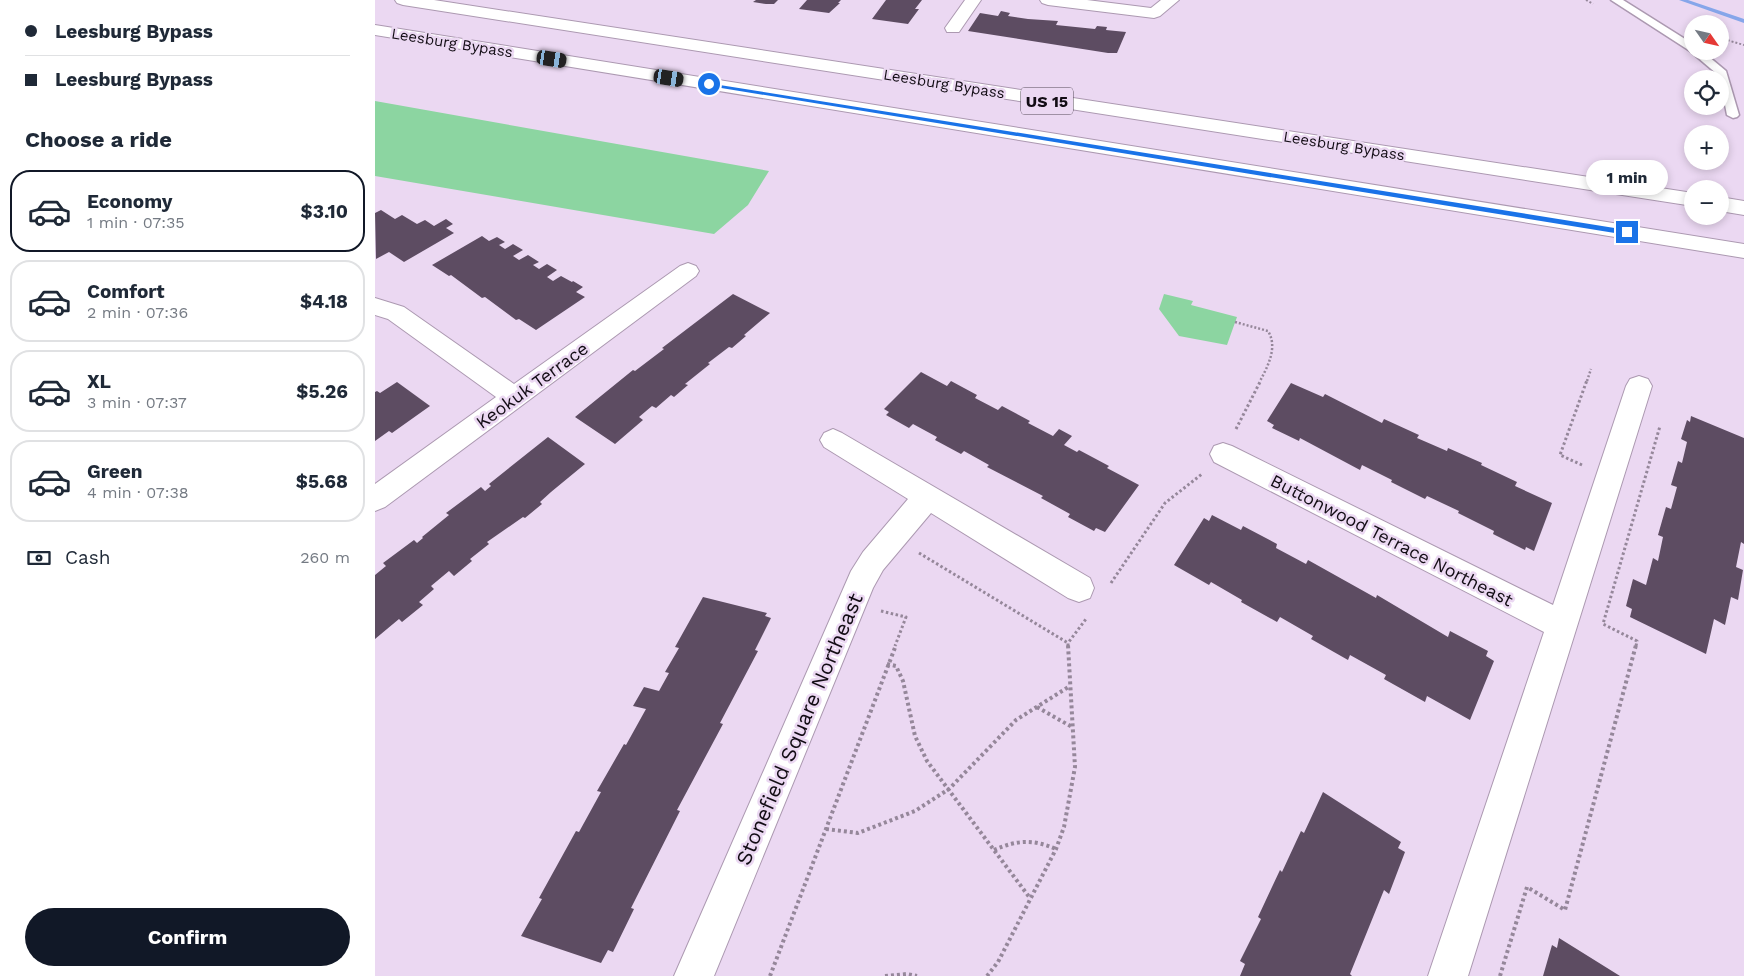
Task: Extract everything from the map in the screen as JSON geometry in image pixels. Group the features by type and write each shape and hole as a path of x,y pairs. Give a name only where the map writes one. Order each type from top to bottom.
{"main road":[{"name":"Leesburg Bypass","path":"403,0 1684,199"},
{"path":"953,28 973,0"},
{"path":"1048,0 1154,14 1171,0"},
{"name":"Leesburg Bypass","path":"375,30 1744,251"},
{"path":"1729,206 1744,208"},
{"name":"Keokuk Terrace","path":"375,499 688,271"},
{"path":"375,306 396,313 514,397"},
{"path":"1448,976 1639,386"},
{"path":"833,440 1079,588"},
{"name":"Buttonwood Terrace Northeast","path":"1224,454 1561,625"},
{"name":"Stonefield Square Northeast","path":"693,976 861,581 873,561 927,496"}],"lane":[{"path":"1616,0 1684,44"},
{"path":"1707,60 1723,73 1733,115"}],"path":[{"path":"1729,41 1744,45"},
{"path":"1109,586 1165,503 1224,454 1270,362 1273,340 1268,331 1235,322"},
{"path":"1585,466 1560,455 1591,369"},
{"path":"1500,976 1527,887 1565,910 1637,641 1603,624 1661,423"},
{"path":"920,546 916,550 1068,643"},
{"path":"770,976 906,617 876,610 879,603"},
{"path":"987,976 998,962 1056,849 1064,827 1075,767 1068,643 1089,615"},
{"path":"887,664 896,666 903,680 915,736 927,761 1030,898"},
{"path":"826,829 851,833 865,831 915,811 949,789 1016,720 1070,686"},
{"path":"1037,707 1073,728"},
{"path":"994,850 1013,841 1038,841 1056,849"},
{"path":"885,976 907,974 917,976"}],"green space":[{"path":"375,101 769,171 748,205 714,234 375,176"},
{"path":"1164,294 1193,301 1191,305 1237,317 1227,345 1179,336 1159,309"}],"building":[{"path":"756,0 778,0 774,4 766,4 753,2"},
{"path":"807,0 841,0 829,13 799,9"},
{"path":"886,0 922,0 915,9 919,9 908,24 872,19"},
{"path":"1001,11 1010,13 1008,16 1058,21 1056,25 1095,29 1097,26 1107,27 1106,30 1126,32 1117,53 1108,53 968,31 980,13 998,16"},
{"path":"381,210 395,219 402,215 417,224 425,220 434,226 446,219 453,224 446,228 454,233 404,262 389,252 376,259 375,213"},
{"path":"482,236 489,241 497,237 505,242 499,245 505,249 513,244 523,250 513,256 519,260 528,255 539,262 533,265 539,269 547,264 557,270 547,277 553,281 561,276 573,281 583,287 576,292 585,297 536,330 519,319 516,320 485,297 482,298 451,275 449,276 432,265"},
{"path":"733,294 770,313 732,348 729,347 708,363 710,364 685,384 688,385 674,397 671,395 656,408 652,406 639,417 643,420 615,444 575,417 633,370 635,371 664,349 662,348"},
{"path":"921,372 947,386 951,381 977,395 975,398 998,410 1002,406 1053,436 1059,429 1072,436 1064,445 1077,452 1079,450 1109,466 1107,468 1139,485 1105,532 1096,528 1094,531 1068,517 1070,514 1041,498 1043,496 987,467 989,465 964,451 961,454 935,440 937,437 913,424 909,428 886,415 889,412 884,409"},
{"path":"397,382 430,406 392,433 389,431 375,441 375,392 380,393"},
{"path":"1291,383 1323,397 1325,394 1382,423 1384,419 1419,435 1417,438 1447,451 1448,448 1482,463 1481,465 1517,482 1515,486 1552,503 1534,551 1526,547 1525,550 1493,534 1494,531 1458,513 1459,511 1427,496 1425,499 1362,465 1360,470 1300,438 1299,441 1272,428 1274,425 1267,421"},
{"path":"1691,416 1744,438 1744,544 1741,542 1736,567 1743,570 1738,600 1731,597 1725,625 1714,619 1706,654 1630,617 1632,609 1626,606 1633,579 1646,585 1653,558 1658,561 1663,537 1658,535 1666,507 1671,509 1677,487 1671,485 1678,461 1682,463 1687,442 1681,439 1687,420 1690,422"},
{"path":"548,437 585,464 551,492 540,502 542,504 525,518 523,517 487,542 489,544 470,559 472,561 454,576 449,571 431,586 434,589 419,602 423,605 402,622 399,619 375,639 375,575 386,566 383,563 414,540 417,543 449,515 446,513 481,487 485,491 491,486 489,484"},
{"path":"1212,515 1241,530 1243,526 1277,544 1276,548 1306,564 1308,560 1376,598 1377,595 1448,637 1450,631 1488,651 1486,656 1494,661 1470,720 1427,696 1425,702 1384,679 1386,675 1350,655 1348,660 1311,639 1313,636 1280,617 1277,622 1241,602 1242,600 1211,582 1209,585 1174,565 1204,518 1209,521"},
{"path":"703,597 767,613 765,616 771,618 755,650 758,651 720,723 723,724 677,810 680,811 631,908 634,909 613,952 608,950 601,963 521,936 542,899 539,898 576,831 579,832 601,792 597,791 646,709 633,706 644,687 659,691 669,673 665,672 679,648 675,647"},
{"path":"1323,792 1401,842 1398,848 1405,852 1389,894 1384,890 1350,974 1352,976 1240,976 1245,964 1240,961 1261,919 1258,917 1280,870 1282,872 1301,831 1304,833"},
{"path":"1559,938 1620,976 1543,976 1552,945 1557,948"}],"waterway":[{"path":"1682,0 1744,21"}],"route":[{"path":"709,84 1627,232"}]}
